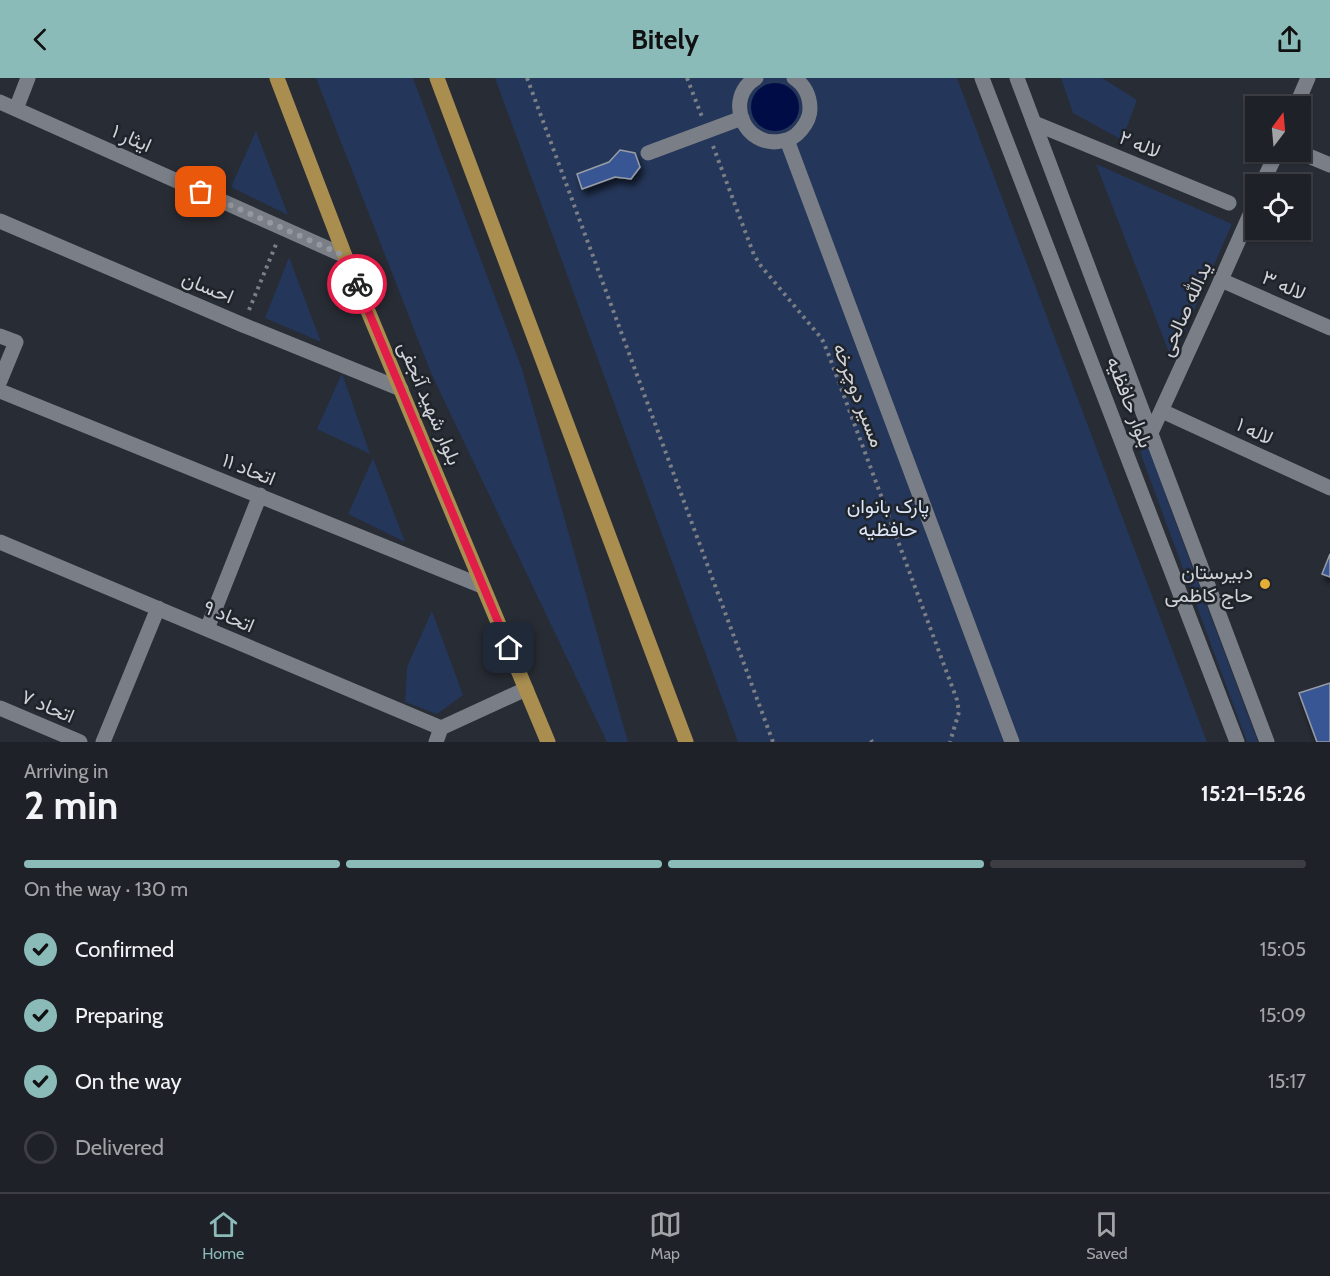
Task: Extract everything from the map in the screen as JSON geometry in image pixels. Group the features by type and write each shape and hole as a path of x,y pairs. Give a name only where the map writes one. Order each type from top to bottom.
{"main road":[{"name":"بلوار شهید آنجفی","path":"277,78 345,256 548,742"},
{"path":"437,78 687,742"}],"street":[{"path":"16,109 28,78"},
{"path":"756,78 744,90 740,101 740,113 744,125 752,134 763,141 775,143 798,134 806,125 810,113 810,101 806,89 794,78"},
{"name":"بلوار حافظیه","path":"982,78 1237,742"},
{"name":"بلوار حافظیه","path":"1017,78 1267,742"},
{"path":"1300,96 1308,78"},
{"name":"ایثار ۱","path":"0,102 345,256"},
{"path":"648,153 742,118"},
{"name":"لاله ۲","path":"1034,123 1229,203"},
{"path":"787,140 1012,742"},
{"path":"1311,157 1330,165"},
{"name":"احسان","path":"0,221 243,325 401,389"},
{"name":"یدالله صالحی","path":"1151,433 1245,226"},
{"name":"لاله ۳","path":"1221,280 1330,327"},
{"path":"0,336 16,342 0,381"},
{"name":"اتحاد ۱۱","path":"0,391 482,586"},
{"name":"لاله ۱","path":"1162,411 1330,488"},
{"path":"1124,444 1151,433"},
{"path":"207,629 260,495"},
{"name":"اتحاد ۹","path":"0,542 207,629 438,735"},
{"path":"103,742 158,608"},
{"path":"438,735 526,689"},
{"name":"اتحاد ۷","path":"0,708 80,742"}],"path":[{"path":"527,78 773,742"},
{"name":"مسیر دوچرخه","path":"687,78 754,255 822,339 828,352 957,700 959,712 950,742"},
{"path":"243,325 283,228"}],"green space":[{"path":"316,78 413,78 522,369 628,742 607,742 431,373"},
{"name":"پارک بانوان حافظیه","path":"495,78 957,78 1207,742 738,742"},
{"path":"1061,78 1102,78 1137,100 1122,140 1073,113"},
{"path":"256,131 288,215 231,187"},
{"path":"1096,164 1232,224 1172,360"},
{"path":"289,257 321,342 265,318"},
{"path":"342,373 370,454 317,429"},
{"path":"1146,447 1150,448 1258,742 1247,742 1140,452"},
{"path":"373,458 405,542 348,514"},
{"path":"432,611 463,695 437,714 405,702 407,667"}],"shaded area":[{"path":"770,83 780,83 792,90 799,102 799,112 792,124 780,131 770,131 755,120 751,112 751,102 762,87"}],"building":[{"path":"620,150 635,153 640,167 631,179 615,177 582,189 577,174 609,162"},
{"path":"1330,554 1330,577 1322,574"},
{"path":"1330,683 1330,742 1317,742 1299,693"}],"way so far":[{"path":"201,192 345,256 357,284"}],"place":[{"name":"دبیرستان حاج کاظمی","path":"1265,584"}],"route":[{"path":"357,284 509,648"}]}
